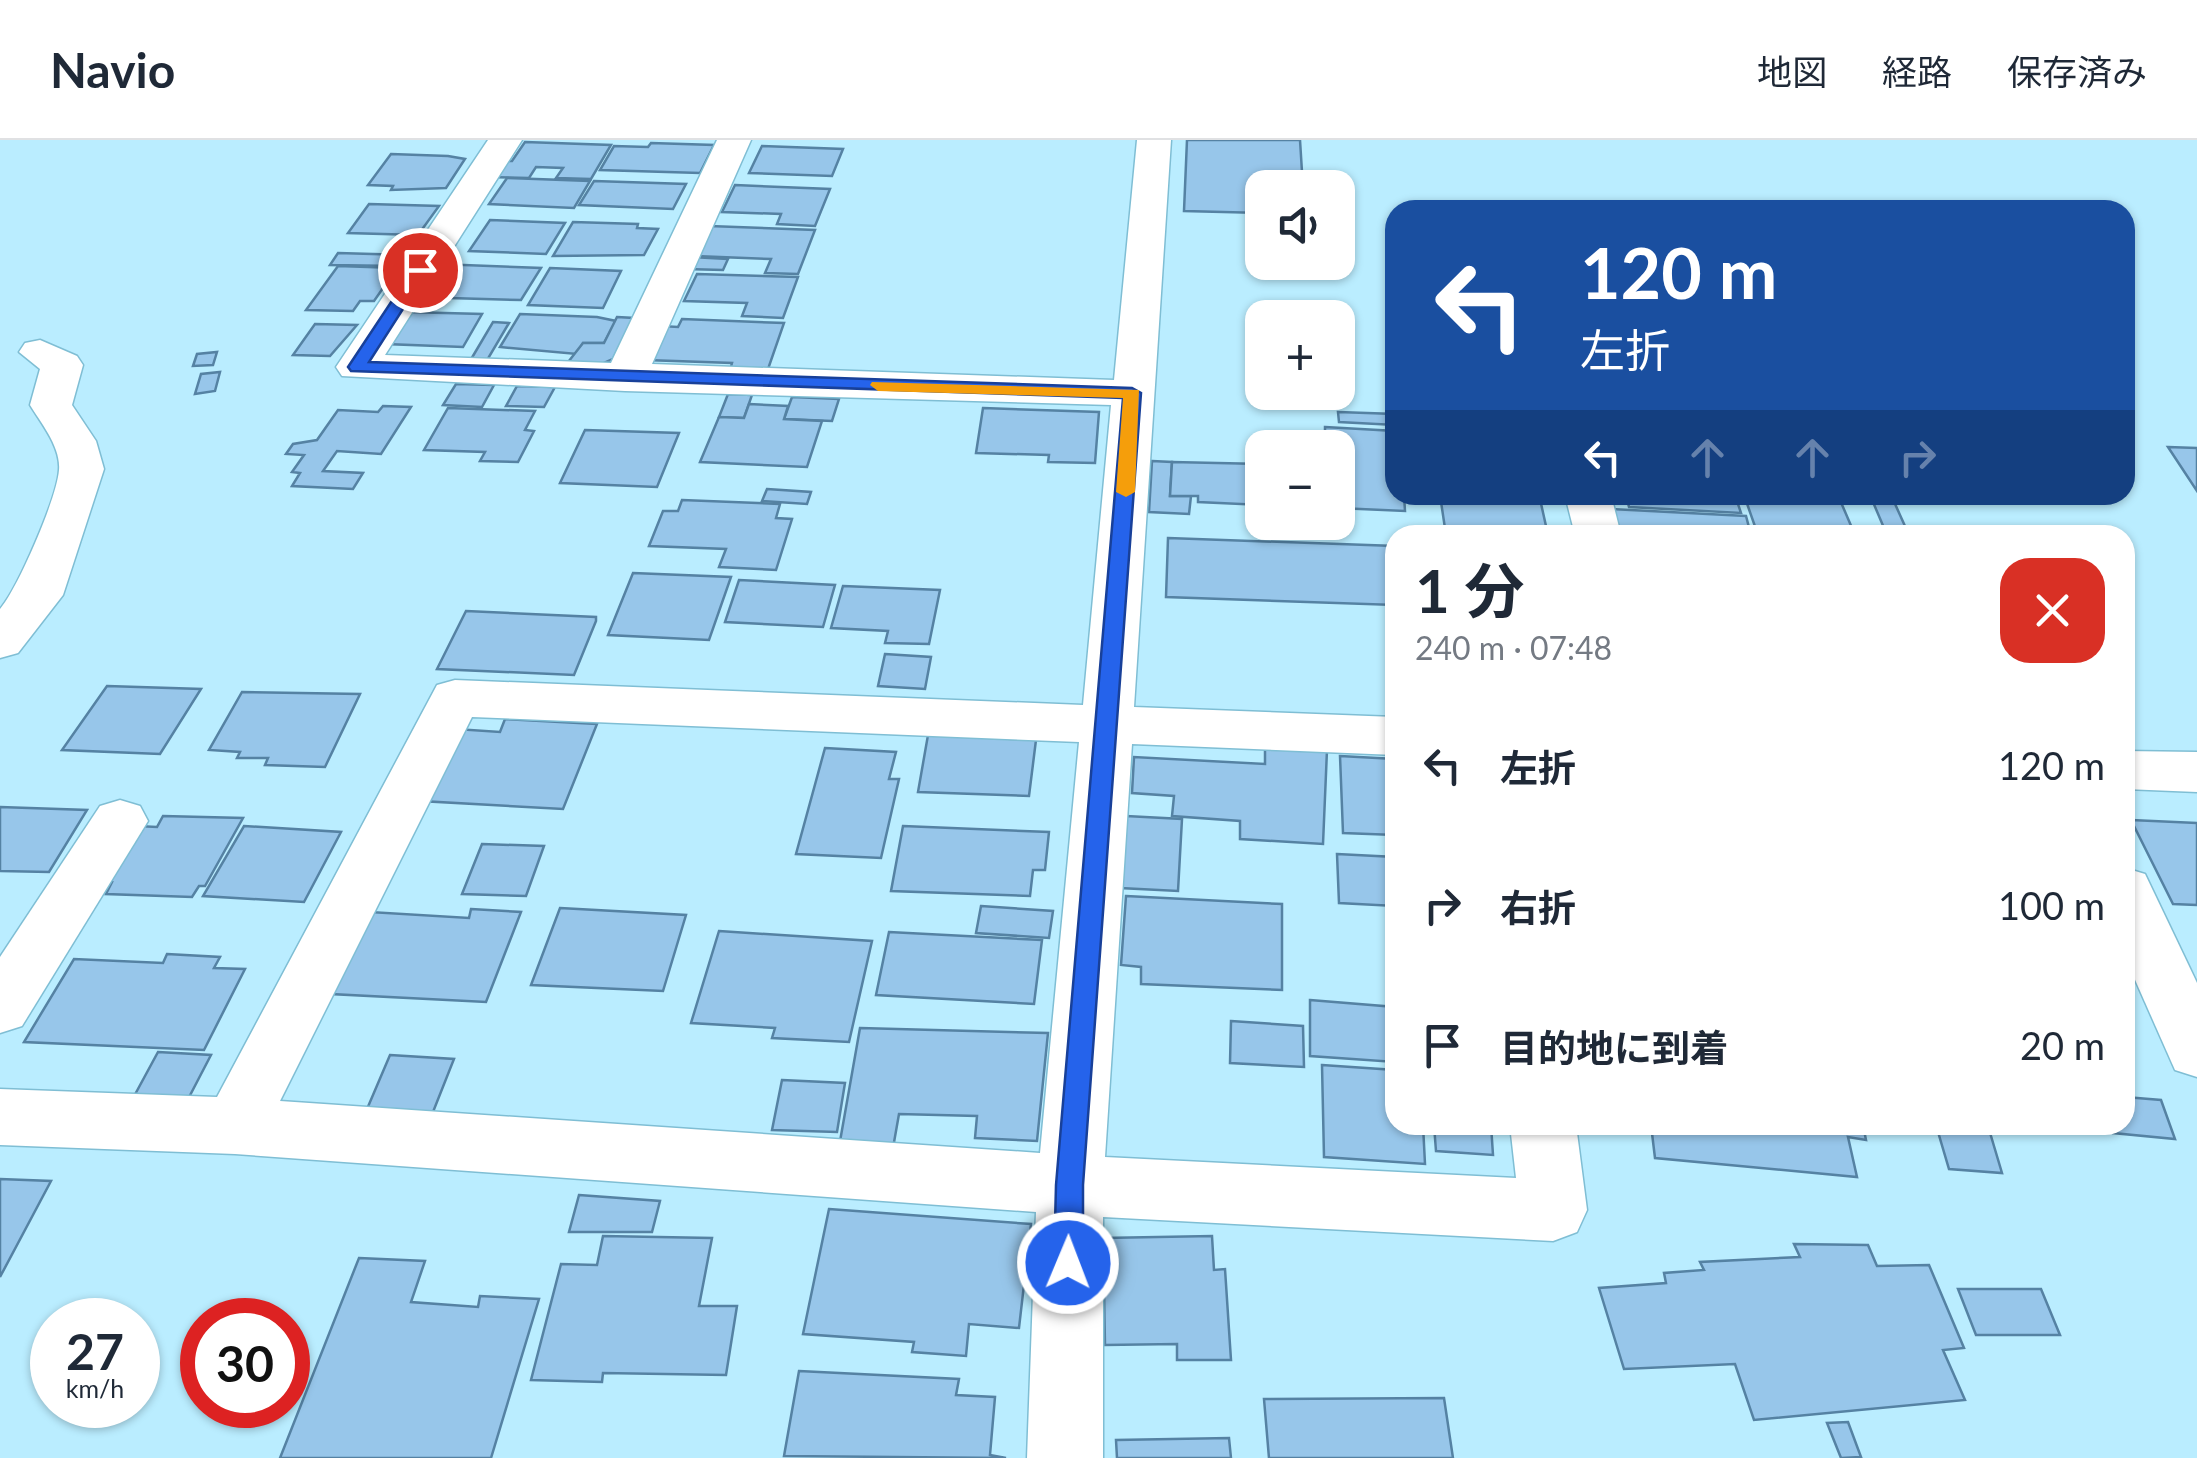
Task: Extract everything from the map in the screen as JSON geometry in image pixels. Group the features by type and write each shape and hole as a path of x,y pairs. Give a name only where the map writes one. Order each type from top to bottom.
{"street":[{"path":"505,140 357,367 1132,393"},
{"path":"626,378 734,140"},
{"path":"1066,1458 1070,1185 1154,140"},
{"path":"0,640 40,595 82,470 74,441 51,405 62,365 40,352"},
{"path":"235,1126 455,698 1385,736"},
{"path":"2135,770 2197,772"},
{"path":"0,1008 120,821"},
{"path":"2135,912 2197,1052"},
{"path":"0,1116 235,1126 1070,1185 1552,1210 1543,1135"}],"building":[{"path":"1187,140 1300,140 1302,170 1245,170 1245,213 1184,211"},
{"path":"525,142 611,145 591,179 556,178 563,168 536,167 529,178 487,177 499,161 512,161"},
{"path":"651,143 714,145 700,173 600,170 614,146 648,147"},
{"path":"762,146 843,149 832,176 749,173"},
{"path":"391,154 465,159 446,188 391,190 393,186 368,185"},
{"path":"507,178 590,181 574,208 489,204"},
{"path":"594,181 686,184 673,209 579,205"},
{"path":"735,185 830,189 815,226 777,224 781,214 722,212"},
{"path":"369,204 439,206 418,235 348,233"},
{"path":"490,220 565,223 546,254 469,251"},
{"path":"573,222 638,224 637,228 658,229 644,255 553,256"},
{"path":"709,226 815,230 798,274 765,273 771,259 695,256"},
{"path":"338,253 406,255 398,266 330,265"},
{"path":"691,257 728,259 723,270 686,269"},
{"path":"437,264 541,268 521,300 450,298 455,290 421,289"},
{"path":"338,266 397,268 374,301 360,301 353,311 306,310"},
{"path":"550,268 621,271 603,308 528,305"},
{"path":"697,274 798,277 783,318 742,316 747,303 684,301"},
{"path":"406,312 482,314 463,347 386,344"},
{"path":"520,314 616,321 604,343 583,343 577,354 500,347"},
{"path":"617,317 634,318 613,359 595,367 565,366 583,343 604,343"},
{"path":"682,319 784,323 767,372 730,370 732,363 646,360 661,326 678,327"},
{"path":"493,322 509,323 486,362 470,361"},
{"path":"315,324 357,325 330,356 293,355"},
{"path":"217,352 213,365 193,366 197,354"},
{"path":"220,372 215,391 195,394 201,374"},
{"path":"456,384 494,385 482,407 443,405"},
{"path":"517,386 555,387 544,407 506,406"},
{"path":"728,394 752,395 744,418 719,417"},
{"path":"792,397 839,399 832,421 784,419"},
{"path":"749,404 788,406 784,419 822,421 807,467 700,462 719,417 744,418"},
{"path":"383,406 411,407 381,454 337,451 323,471 363,473 353,489 292,486 300,473 292,472 304,455 286,454 293,444 317,440 338,410 378,412"},
{"path":"448,408 535,411 525,430 534,431 518,462 480,461 485,452 424,450"},
{"path":"983,408 1099,412 1095,463 1048,462 1049,455 976,453"},
{"path":"1338,412 1385,414 1385,424 1339,422"},
{"path":"1325,427 1385,430 1385,505 1405,505 1405,511 1355,509 1355,430"},
{"path":"585,430 679,433 657,487 560,483"},
{"path":"2168,447 2197,448 2197,491"},
{"path":"1152,461 1172,462 1170,496 1191,496 1189,514 1149,512"},
{"path":"1172,462 1245,464 1245,504 1198,502 1198,496 1170,496"},
{"path":"767,489 811,492 807,504 762,501"},
{"path":"682,500 780,504 776,518 792,519 776,570 719,567 726,549 649,546 663,511 678,511"},
{"path":"1442,505 1541,505 1546,525 1444,525"},
{"path":"1738,505 1741,513 1629,507"},
{"path":"1748,505 1842,505 1851,525 1754,525"},
{"path":"1874,505 1896,505 1904,525 1883,525"},
{"path":"1611,509 1746,516 1748,525 1614,525"},
{"path":"1168,538 1385,546 1385,605 1166,597"},
{"path":"633,573 731,577 709,640 608,635"},
{"path":"739,580 835,585 823,627 725,622"},
{"path":"843,586 940,590 929,644 885,643 888,631 831,628"},
{"path":"466,611 596,617 596,621 574,675 437,669"},
{"path":"885,654 931,657 925,689 878,686"},
{"path":"107,686 201,689 160,754 62,750"},
{"path":"242,692 360,694 325,767 265,765 268,758 237,758 240,752 209,750"},
{"path":"505,719 597,724 563,809 421,801 456,729 500,732"},
{"path":"928,735 1036,740 1029,796 918,792"},
{"path":"1265,746 1327,750 1323,844 1240,839 1240,821 1172,816 1174,796 1132,793 1134,757 1265,764"},
{"path":"825,748 896,752 889,779 899,779 881,858 796,854"},
{"path":"1340,756 1385,758 1385,835 1343,833"},
{"path":"0,807 87,810 49,872 0,871"},
{"path":"163,816 243,818 205,886 199,886 192,897 106,894 112,882 104,880 137,826 157,827"},
{"path":"1126,816 1182,819 1178,891 1120,888"},
{"path":"2135,820 2197,823 2197,905 2173,904 2135,828"},
{"path":"244,826 341,832 304,902 203,896"},
{"path":"903,826 1049,832 1045,870 1033,870 1030,896 891,891"},
{"path":"482,844 544,846 526,896 462,894"},
{"path":"1337,854 1385,856 1385,905 1339,903"},
{"path":"1126,896 1282,904 1282,990 1141,984 1141,967 1121,965"},
{"path":"981,906 1053,911 1049,938 976,933"},
{"path":"560,908 686,915 663,991 531,985"},
{"path":"471,909 521,912 486,1002 331,994 370,912 469,918"},
{"path":"719,931 872,941 849,1042 772,1038 775,1028 691,1023"},
{"path":"889,932 1042,940 1034,1004 876,995"},
{"path":"167,954 220,957 214,968 245,969 204,1050 24,1042 74,959 163,963"},
{"path":"1310,1000 1385,1006 1385,1061 1310,1056"},
{"path":"1231,1021 1303,1026 1304,1067 1230,1063"},
{"path":"860,1028 1048,1033 1037,1141 975,1138 977,1116 899,1114 893,1148 839,1147"},
{"path":"158,1052 211,1055 186,1103 132,1100"},
{"path":"390,1055 454,1059 433,1112 367,1109"},
{"path":"1322,1065 1385,1069 1385,1135 1424,1135 1425,1164 1324,1157"},
{"path":"782,1080 845,1083 837,1132 772,1130"},
{"path":"2135,1098 2161,1100 2175,1139 2134,1135"},
{"path":"1435,1135 1492,1135 1493,1155 1436,1151"},
{"path":"1652,1135 1865,1135 1866,1140 1848,1137 1857,1177 1655,1158"},
{"path":"1939,1135 1991,1135 2002,1173 1949,1169"},
{"path":"0,1179 51,1181 0,1277"},
{"path":"579,1195 660,1201 652,1232 569,1232"},
{"path":"829,1209 1031,1224 1019,1328 969,1324 966,1356 912,1352 914,1342 803,1334"},
{"path":"603,1236 712,1238 699,1306 737,1306 726,1375 603,1373 602,1382 531,1380 561,1264 597,1265"},
{"path":"1212,1236 1214,1270 1225,1269 1231,1360 1177,1360 1177,1344 1105,1345 1103,1238"},
{"path":"1794,1244 1868,1245 1877,1266 1929,1265 1964,1348 1943,1350 1965,1400 1754,1420 1735,1364 1624,1369 1599,1288 1666,1283 1664,1273 1704,1270 1700,1262 1800,1257"},
{"path":"359,1258 425,1261 411,1302 478,1307 480,1296 539,1299 491,1458 280,1458 292,1428 310,1428 310,1382"},
{"path":"1958,1289 2041,1289 2060,1335 1976,1335"},
{"path":"799,1371 959,1379 956,1395 995,1397 990,1455 1006,1458 784,1456"},
{"path":"1444,1398 1453,1458 1269,1458 1264,1399"},
{"path":"1848,1422 1861,1457 1841,1458 1827,1423"},
{"path":"1229,1438 1231,1458 1117,1458 1116,1440"}],"slow traffic":[{"path":"878,385 1132,393 1126,492"}],"route":[{"path":"420,270 357,367 1132,393 1110,724 1070,1185 1068,1263"}]}
